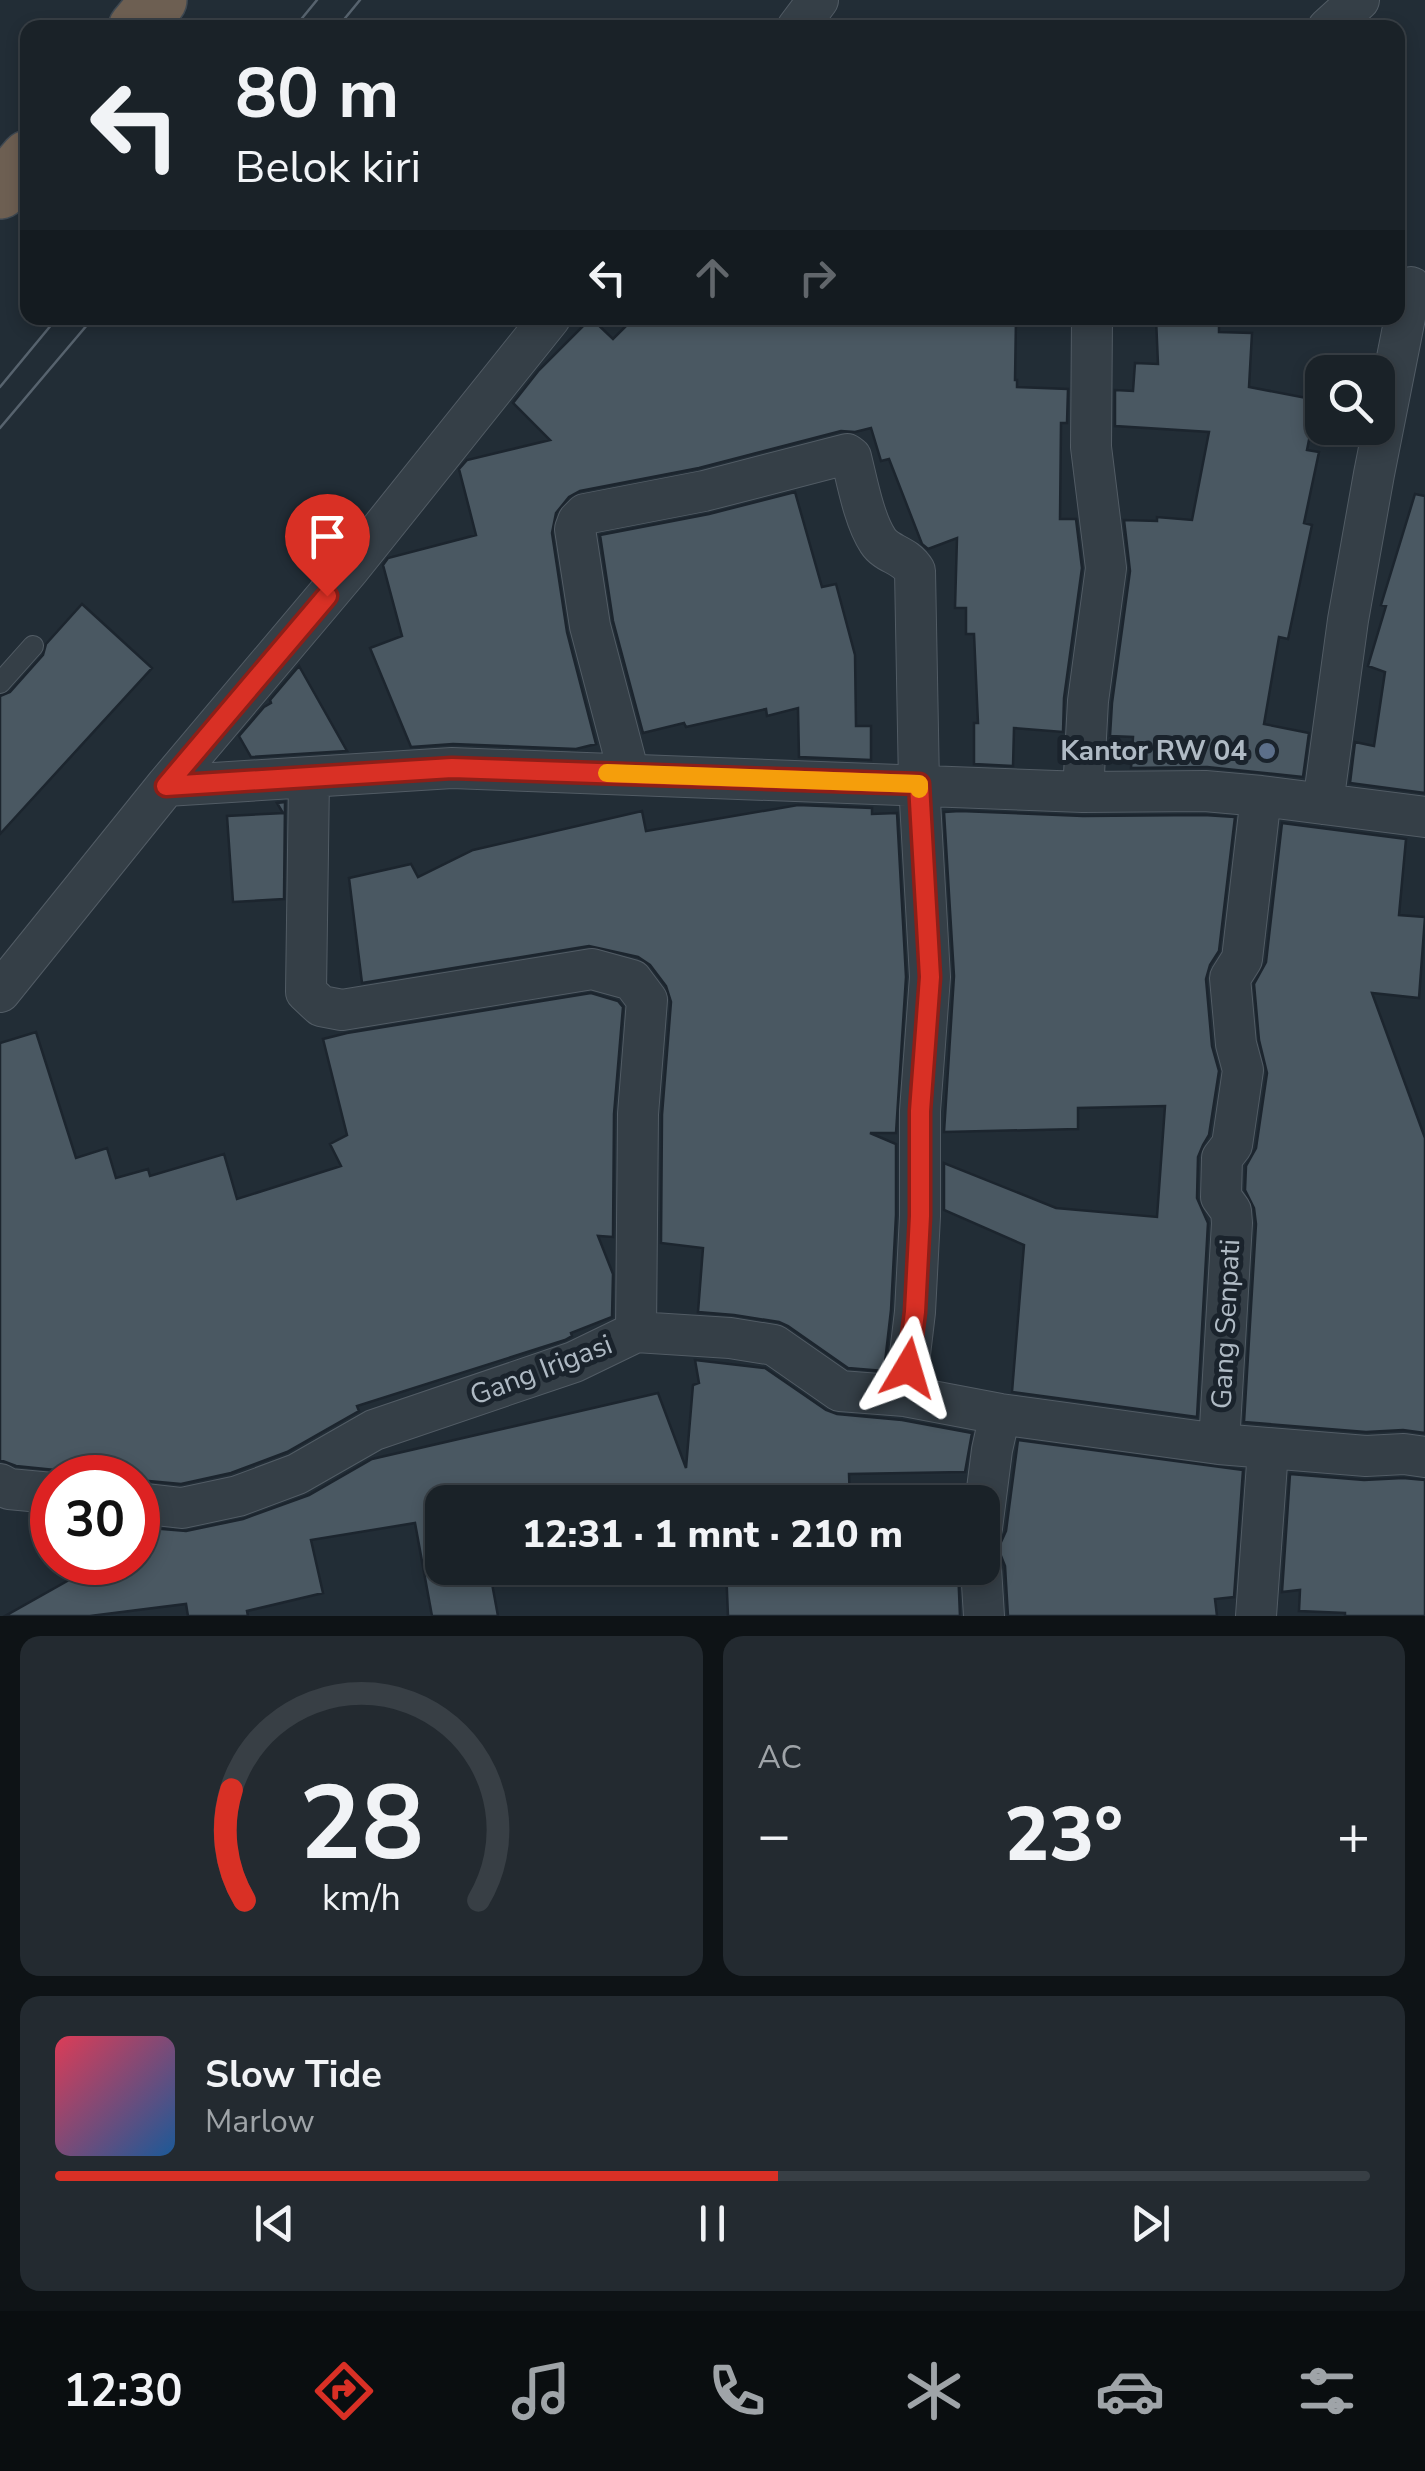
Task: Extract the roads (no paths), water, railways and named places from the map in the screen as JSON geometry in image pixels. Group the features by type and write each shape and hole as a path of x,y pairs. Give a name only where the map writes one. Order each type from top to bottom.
{"highway":[{"path":"142,20 158,0"},
{"path":"0,191 20,167"}],"street":[{"path":"1337,20 1358,0"},
{"path":"1405,317 1411,287"},
{"path":"0,992 166,786 350,568 544,325"},
{"path":"1082,792 1088,701 1106,568 1091,447 1092,325"},
{"path":"1323,804 1351,602 1403,325"},
{"path":"628,774 590,626 575,529 578,521 585,514 704,491 844,453 851,456 862,500 879,543 909,561 915,570 919,784 930,977 920,1111 915,1312 905,1396"},
{"path":"166,786 452,768 1082,792 1205,792 1425,817"},
{"path":"309,778 306,992 321,1006 342,1010 592,968 632,980 647,1000 638,1114 636,1332"},
{"name":"Gang Senpati","path":"1219,1444 1232,1224 1230,1211 1221,1198 1222,1158 1232,1145 1242,1070 1230,978 1242,959 1261,796"},
{"name":"Gang Irigasi","path":"160,1506 182,1508 238,1496 297,1474 374,1430 574,1362 636,1332 774,1345 840,1391 905,1396 1000,1414 1268,1450 1425,1457"},
{"path":"988,1485 1000,1414"},
{"path":"1256,1616 1268,1450"},
{"path":"0,1484 30,1491"},
{"path":"982,1585 984,1616"}],"lane":[{"path":"0,683 33,646"}],"tram line":[{"path":"301,20 317,0"},
{"path":"344,20 360,0"},
{"path":"0,387 51,325"},
{"path":"0,428 87,325"}],"place":[{"name":"Kantor RW 04","path":"1267,751"}]}
